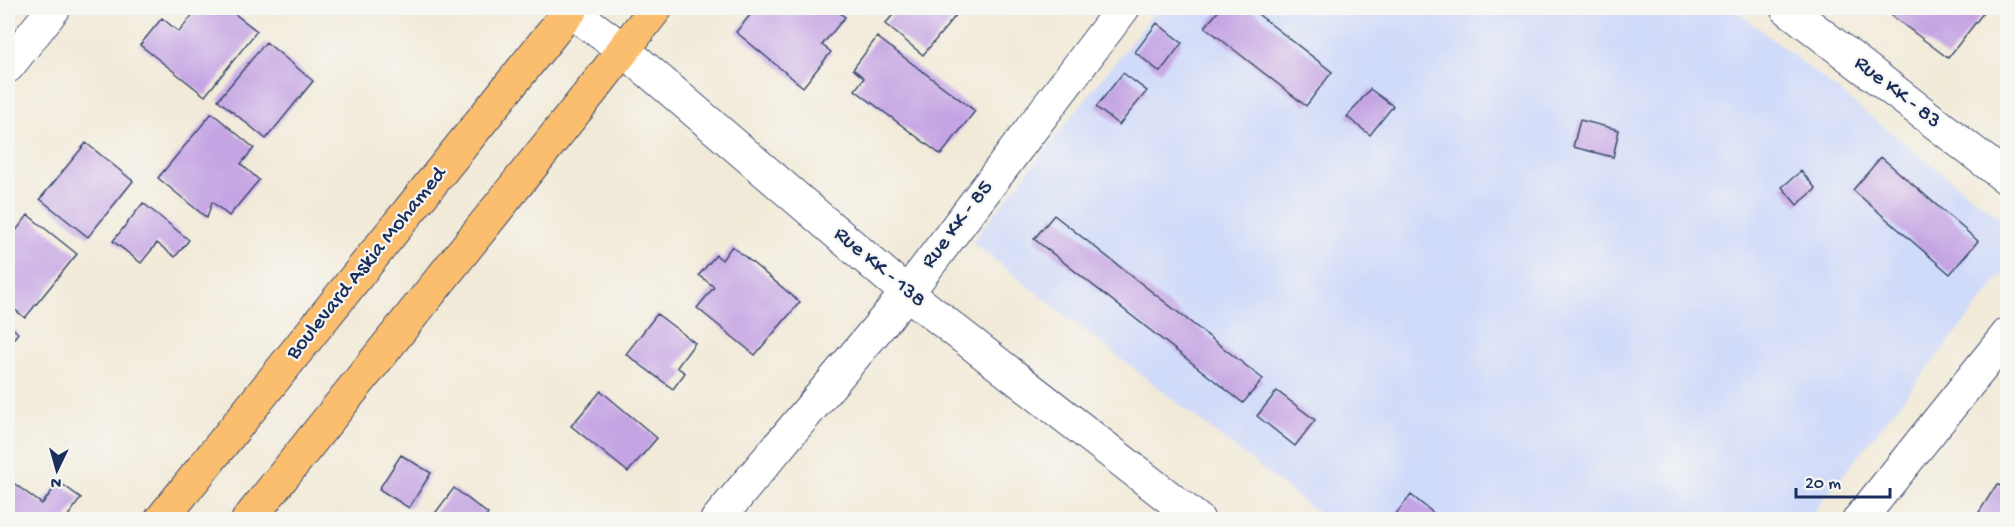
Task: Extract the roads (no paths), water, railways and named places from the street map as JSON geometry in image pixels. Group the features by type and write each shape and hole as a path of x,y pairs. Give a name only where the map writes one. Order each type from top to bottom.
{"main road":[{"name":"Boulevard Askia Mohamed","path":"161,519 570,8"},
{"path":"248,519 656,8"}],"street":[{"path":"11,53 54,8"},
{"name":"Rue KK - 138","path":"570,8 624,50 907,293 1177,513"},
{"name":"Rue KK - 85","path":"717,519 907,293 1123,8"},
{"name":"Rue KK - 83","path":"1787,8 2007,179"},
{"path":"1859,519 2007,334"}]}
